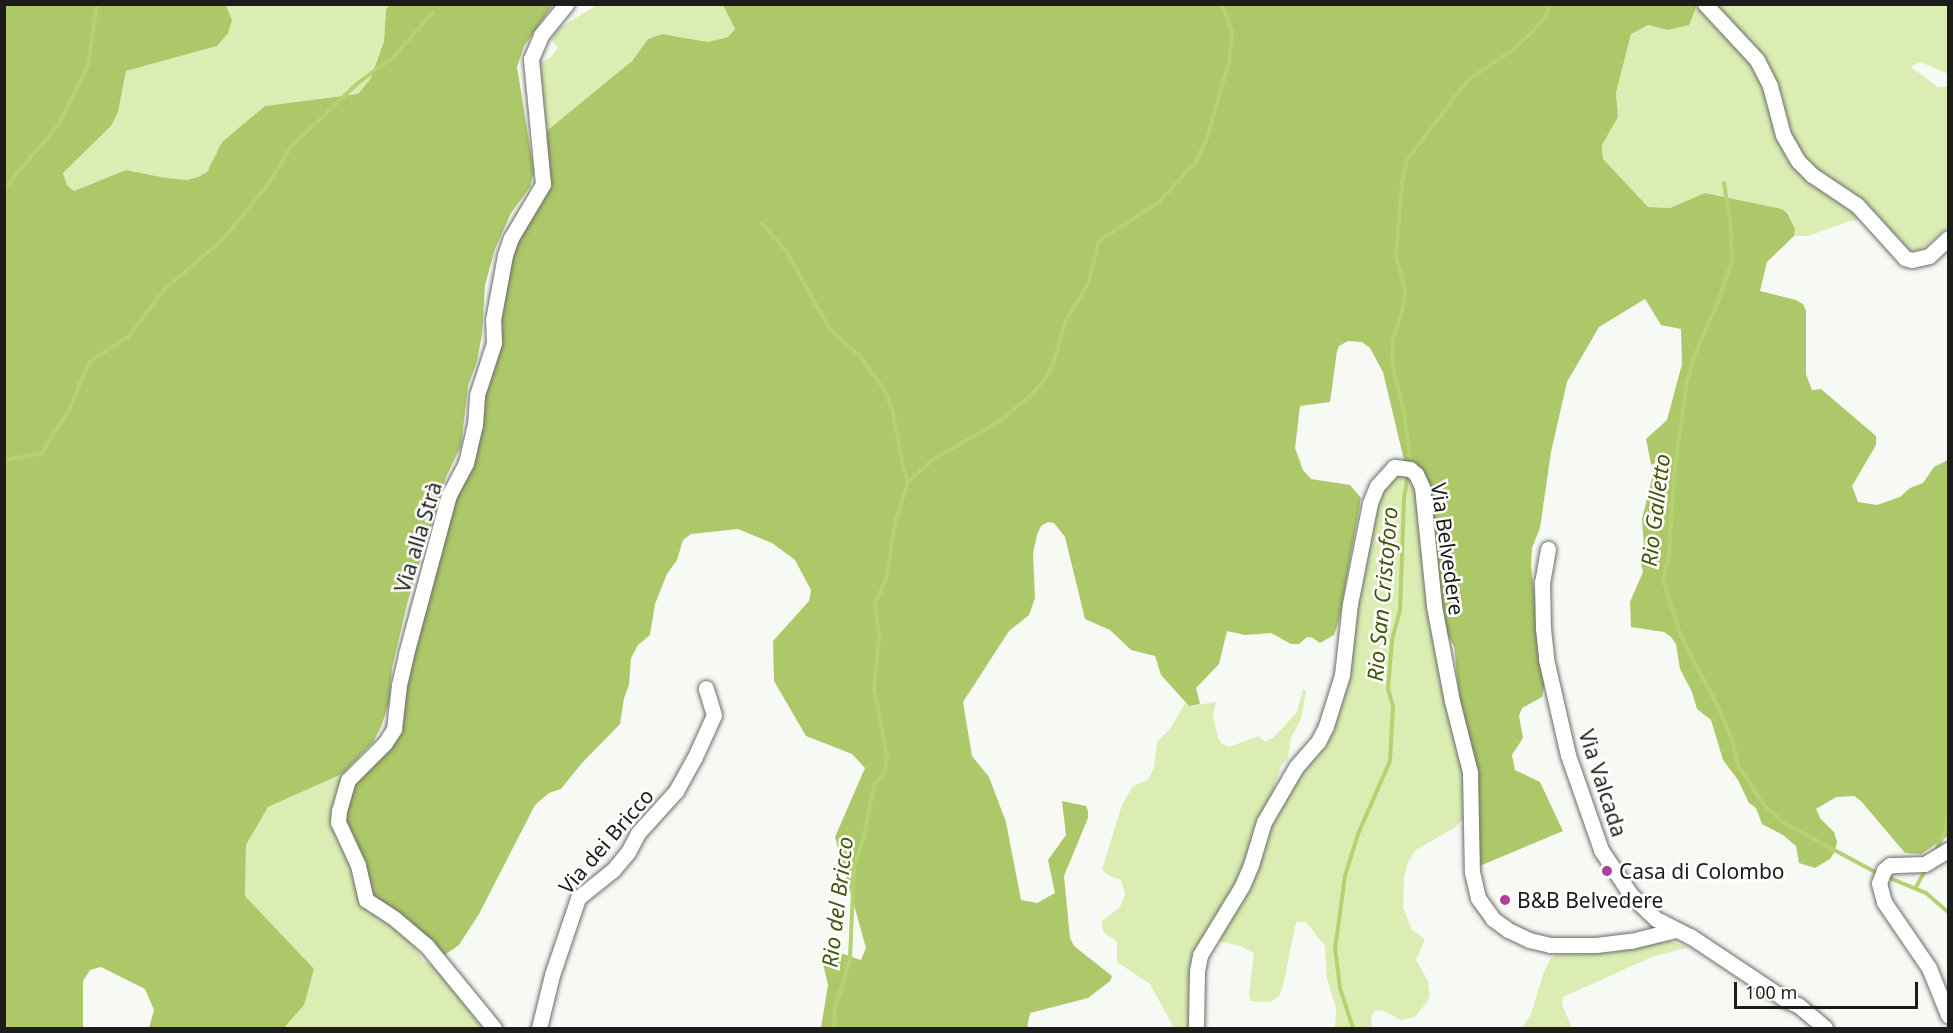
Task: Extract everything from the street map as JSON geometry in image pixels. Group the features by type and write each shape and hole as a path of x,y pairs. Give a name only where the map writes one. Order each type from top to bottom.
{"street":[{"name":"Via alla Strà","path":"495,1029 427,946 394,918 366,900 358,865 338,822 348,780 385,743 394,729 399,685 406,654 450,495 466,463 475,425 477,395 494,343 493,320 504,255 511,237 543,184 531,59 541,36 566,4"},
{"path":"1705,4 1757,60 1770,86 1788,147 1812,175 1857,205 1905,258 1912,260 1929,256 1948,238"},
{"name":"Via Belvedere","path":"1196,1029 1197,971 1200,955 1242,886 1264,822 1296,767 1318,742 1326,726 1342,675 1350,604 1370,503 1377,486 1394,467 1410,469 1416,474 1422,487 1434,606 1452,701 1470,772 1472,872 1478,898 1493,919 1508,930 1529,940 1550,945 1631,941 1675,930"},
{"name":"Via Valcada","path":"1548,549 1543,571 1544,640 1568,755 1601,850 1631,895 1645,910 1675,930 1690,936 1786,1000 1798,1005 1825,1029"},
{"name":"Via dei Bricco","path":"539,1029 552,975 578,898 613,870 628,852 638,833 676,791 714,715 706,688"},
{"path":"1948,850 1925,864 1890,865 1884,870 1879,883 1884,902 1929,968 1948,1015"}],"green space":[{"path":"5,4 226,5 232,20 228,33 217,46 126,71 118,112 111,126 63,173 67,185 74,191 126,170 166,178 187,180 198,177 207,172 222,142 265,106 358,94 371,78 384,41 386,10 389,5 553,5 524,46 517,67 534,172 530,187 511,213 495,249 485,285 482,334 477,361 468,386 461,446 446,477 408,600 392,668 389,703 381,727 373,742 342,774 268,807 246,845 245,896 314,969 304,1005 284,1028 149,1028 154,1010 145,989 101,967 90,970 83,981 83,1028 5,1028"},
{"path":"226,5 389,5 386,10 384,41 371,78 358,94 265,106 222,142 207,172 198,177 187,180 166,178 126,170 74,191 67,185 63,173 111,126 118,112 126,71 217,46 232,20"},
{"path":"597,5 723,5 735,29 728,37 708,42 662,34 648,39 632,61 549,129 545,137 536,55 542,62 551,57 558,48 551,39 558,29"},
{"path":"723,5 1697,5 1689,25 1667,30 1648,25 1631,34 1616,93 1618,117 1602,145 1603,159 1648,207 1670,208 1705,193 1782,209 1788,214 1795,229 1794,236 1767,262 1760,291 1796,300 1803,304 1806,311 1806,374 1812,390 1821,389 1876,436 1876,445 1852,486 1858,502 1877,505 1900,497 1910,488 1923,483 1934,467 1948,460 1948,836 1921,854 1905,853 1861,801 1854,796 1836,797 1816,809 1820,818 1834,832 1837,842 1835,851 1830,859 1815,868 1799,863 1796,846 1783,835 1762,824 1756,808 1749,803 1738,780 1723,760 1711,720 1697,709 1692,692 1680,669 1676,644 1664,632 1631,627 1630,602 1643,572 1641,564 1644,546 1642,519 1653,474 1646,439 1667,420 1682,364 1681,329 1661,325 1645,299 1599,327 1567,382 1551,452 1540,528 1532,548 1531,566 1545,682 1542,697 1522,708 1519,716 1523,738 1512,755 1515,770 1540,782 1563,831 1477,867 1454,646 1445,631 1424,478 1404,460 1383,372 1370,348 1362,342 1348,341 1339,346 1337,351 1330,402 1300,406 1295,448 1303,470 1311,479 1350,485 1361,498 1339,621 1334,635 1320,643 1307,637 1299,644 1291,644 1271,633 1245,635 1227,631 1219,664 1196,688 1200,704 1189,706 1161,675 1155,656 1131,650 1110,630 1085,619 1065,537 1054,523 1048,522 1041,526 1033,554 1035,598 1029,615 1009,631 963,702 972,756 989,777 1006,822 1021,900 1037,903 1055,893 1048,860 1066,835 1062,801 1086,806 1088,818 1064,876 1070,938 1074,946 1112,976 1110,981 1088,998 1030,1013 1027,1028 821,1028 828,985 821,955 829,949 861,960 866,948 835,837 865,768 852,754 806,736 774,681 773,641 809,601 811,590 795,560 772,543 738,529 691,534 683,540 677,560 667,574 655,604 650,635 638,645 631,658 629,685 624,698 620,724 581,764 561,789 549,793 535,805 479,914 459,945 443,956 373,899 344,821 347,804 357,781 389,746 482,396 516,240 545,192 545,137 549,129 632,61 648,39 662,34 708,42 728,37 735,29"},
{"path":"1701,5 1948,5 1948,74 1920,62 1911,67 1938,87 1948,87 1948,227 1919,251 1907,249 1878,217 1850,221 1808,236 1794,236 1795,229 1789,214 1782,209 1705,193 1670,208 1648,207 1607,166 1603,159 1602,145 1618,117 1616,93 1631,34 1648,25 1667,30"},
{"path":"1404,474 1414,479 1467,780 1465,818 1454,828 1416,850 1408,862 1404,877 1403,908 1412,930 1425,939 1416,960 1428,981 1430,997 1415,1017 1401,1020 1382,1010 1375,1011 1371,1017 1372,1028 1335,1028 1336,1008 1327,979 1325,946 1306,922 1297,922 1283,986 1279,996 1270,1002 1251,1001 1249,994 1254,953 1240,946 1214,940 1263,834 1298,772 1318,751 1372,512 1387,483"},
{"path":"1303,689 1306,691 1301,719 1291,738 1288,758 1281,766 1269,803 1253,828 1251,846 1235,886 1208,932 1192,1028 1174,1028 1150,984 1117,962 1117,941 1105,934 1102,927 1102,921 1120,907 1125,894 1121,880 1108,875 1102,869 1122,805 1133,786 1148,780 1154,767 1157,742 1170,729 1185,703 1189,706 1216,702 1213,716 1218,738 1222,744 1229,747 1259,736 1265,742 1274,737 1297,712"},
{"path":"342,774 333,808 333,829 353,871 360,900 369,911 412,941 423,961 436,966 466,1004 481,1028 284,1028 304,1005 272,927 245,896 246,845 268,807"},
{"path":"1668,941 1689,947 1652,957 1563,997 1562,1004 1572,1028 1522,1028 1531,1014 1550,959 1556,955 1611,952"}],"waterway":[{"path":"4,189 58,125 88,65 97,4"},
{"path":"908,482 931,461 1003,419 1032,394 1047,376 1054,361 1065,322 1088,284 1099,241 1160,201 1195,163 1207,138 1229,62 1232,32 1222,4"},
{"name":"Rio San Cristoforo","path":"1410,458 1404,411 1394,374 1392,356 1393,339 1403,308 1405,289 1396,257 1402,182 1407,160 1468,80 1514,49 1545,18 1550,4"},
{"path":"4,460 42,453 70,408 89,362 128,337 165,289 223,239 266,187 291,147 358,83 392,58 433,13"},
{"name":"Rio Galletto","path":"1724,183 1731,229 1732,261 1718,302 1693,359 1686,386 1674,476 1669,554 1663,580 1681,636 1719,709 1733,742 1739,767 1763,804 1784,823 1875,872"},
{"name":"Rio del Bricco","path":"762,224 787,252 830,330 860,356 885,391 893,412 908,482 895,523 886,579 875,604 879,639 874,688 887,757 885,770 874,786 863,840 854,867 850,960 835,1008 834,1028"},
{"name":"Rio San Cristoforo","path":"1353,1028 1340,988 1335,949 1345,876 1358,834 1390,761 1393,706 1388,689 1392,640 1400,610 1404,499 1408,475"},
{"path":"1935,852 1945,832 1948,816"},
{"path":"1916,887 1926,869"},
{"name":"Rio Galletto","path":"1885,876 1926,893 1948,912"}],"place":[{"name":"Casa di Colombo","path":"1607,871"},
{"name":"B&B Belvedere","path":"1505,900"}]}
